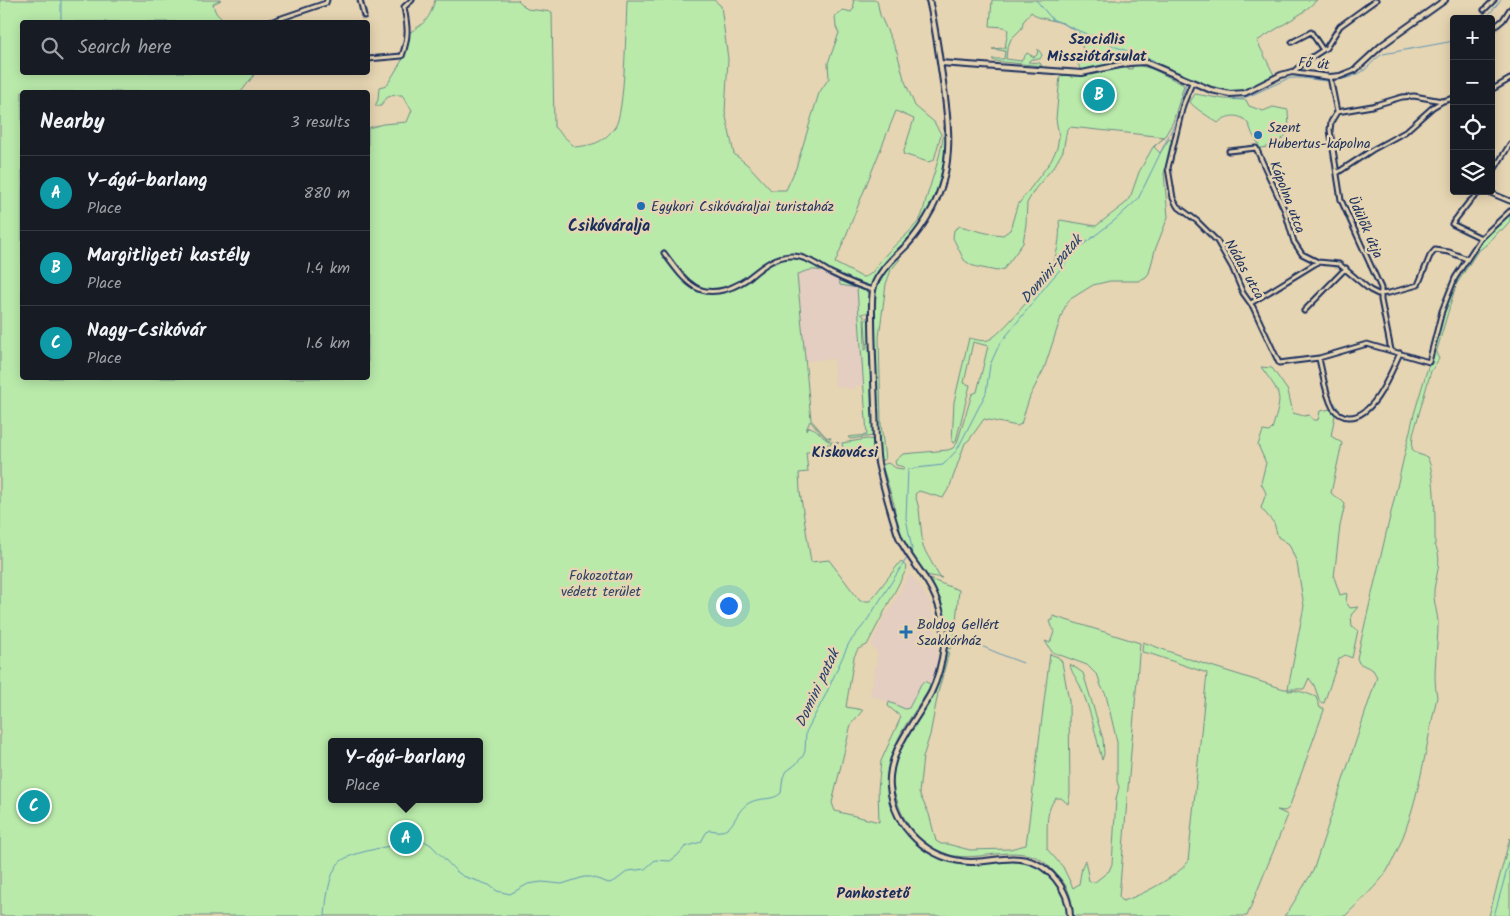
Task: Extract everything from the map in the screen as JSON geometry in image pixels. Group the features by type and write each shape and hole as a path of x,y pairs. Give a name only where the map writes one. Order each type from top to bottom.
{"main road":[{"path":"929,0 950,134 949,155 938,197 925,221 913,238 881,273 873,290 872,324 879,465 898,535 906,552 925,577 936,597 942,618 944,643 942,661 935,683 901,742 893,762 890,782 893,801 899,816 919,843 937,854 965,862 1022,859 1032,862 1054,877 1068,900 1070,916"},
{"name":"Fő út","path":"940,63 1082,73 1129,63 1145,62 1167,70 1191,83 1225,93 1245,93 1281,75 1292,72 1330,80 1358,68 1382,45 1445,0"}],"street":[{"path":"276,20 326,3 327,0"},
{"path":"360,0 364,16"},
{"path":"370,59 402,56 407,40 404,6 412,0"},
{"path":"1292,72 1323,50 1340,26 1376,0"},
{"path":"1484,10 1494,0"},
{"path":"1495,27 1503,20 1510,9"},
{"path":"1292,42 1311,32 1323,50"},
{"path":"1495,88 1510,79"},
{"name":"Üdülők útja","path":"1330,80 1337,112 1331,122 1330,130 1341,200 1381,288 1391,350"},
{"name":"Nádas utca","path":"1191,83 1183,105 1168,168 1173,198 1177,206 1197,221 1217,241 1232,267 1243,293 1251,303 1279,363 1319,358"},
{"path":"1337,112 1372,106 1402,96 1443,101"},
{"path":"1337,173 1372,150 1405,132 1434,107 1450,99"},
{"path":"1495,168 1510,144"},
{"name":"Kápolna utca","path":"1228,151 1254,147 1279,197 1296,247 1306,257 1318,262 1336,262 1346,268 1373,292 1381,294"},
{"path":"1477,195 1452,224 1481,238"},
{"path":"1495,195 1510,201"},
{"path":"1400,353 1386,383 1366,412 1351,418 1339,414 1331,404 1319,358 1364,344 1391,350 1429,362 1454,278 1481,238 1510,211"},
{"path":"1381,294 1418,285 1430,256 1435,250 1449,252 1467,259"},
{"path":"664,253 690,283 703,290 720,290 732,287 746,280 770,262 788,256 803,258 852,284 873,290"},
{"path":"1251,303 1318,262"},
{"path":"1304,311 1346,268"}],"shaded area":[{"path":"805,271 827,272 839,279 840,285 857,288 864,386 856,385 855,389 835,386 834,359 805,361 797,275"},
{"name":"Boldog Gellért Szakkórház","path":"909,574 917,581 931,604 937,646 937,671 933,682 923,681 907,710 870,695 878,653 871,646 886,613 888,614"}],"green space":[{"name":"Fokozottan védett terület","path":"0,0 221,0 213,4 218,15 224,20 20,20 20,75 254,75 243,90 20,90 20,380 370,380 370,127 383,124 407,122 412,110 402,95 389,97 384,100 381,106 375,106 378,100 379,87 387,85 404,57 409,33 426,20 435,0 518,0 527,9 552,12 554,127 575,147 593,144 602,140 615,127 618,119 623,87 627,0 714,0 721,6 728,59 725,112 734,154 749,166 771,190 786,190 796,168 819,93 829,78 828,63 839,33 836,27 835,16 843,10 851,12 854,8 853,0 877,0 880,15 897,52 904,79 915,106 934,122 941,134 934,160 928,162 903,154 914,119 896,111 835,263 865,277 873,271 885,255 914,227 923,213 940,153 944,126 946,127 946,142 938,185 927,212 919,225 878,270 870,286 859,282 857,285 871,291 870,312 861,314 864,316 865,350 867,349 865,322 867,317 870,318 873,436 850,439 848,437 867,435 857,288 840,285 839,279 818,270 803,272 797,275 811,420 826,437 831,438 830,440 827,439 810,421 806,430 809,427 817,431 824,438 833,442 839,443 828,444 816,452 806,452 808,472 799,473 800,492 811,562 829,560 860,601 870,601 901,561 907,568 867,645 858,649 854,657 846,707 863,710 851,724 832,803 835,811 879,822 878,790 881,761 901,717 888,706 889,702 905,709 909,708 924,681 931,686 901,732 894,749 889,770 888,780 891,799 900,818 915,839 945,857 974,861 1017,859 1031,862 1044,869 1055,881 1062,893 1067,916 0,916"},
{"path":"992,0 1317,0 1302,13 1257,41 1275,77 1241,93 1210,88 1153,61 1137,60 1081,71 1077,61 1083,51 1080,34 1063,23 1038,17 1031,12 1023,22 1022,28 1011,39 1006,59 1021,61 1027,53 1034,57 1037,55 1038,49 1042,55 1040,59 1031,59 1028,62 1040,63 1042,66 994,61 992,59 1004,59 1005,51 992,49 1005,48 1008,30 1004,27 990,26"},
{"path":"1133,64 1153,69 1184,85 1173,122 1165,136 1070,127 1067,129 1063,151 1027,203 1023,243 1004,269 997,271 977,267 964,260 953,238 954,230 960,226 986,233 1003,235 1010,230 1017,206 1051,161 1057,148 1059,136 1056,119 1060,76 1068,75 1073,78 1075,76 1111,70 1132,69"},
{"path":"1195,94 1224,99 1246,100 1249,106 1263,111 1273,107 1288,110 1289,131 1276,143 1268,147 1259,148 1244,119 1232,116 1218,123 1190,102"},
{"path":"1169,139 1173,141 1169,161 1164,173 1168,217 1155,250 1149,273 1138,281 1110,281 1093,285 1069,300 1063,311 1044,369 1030,396 1021,424 1017,426 984,419 965,443 950,486 943,498 919,491 915,494 919,509 923,547 939,576 942,578 926,575 906,548 901,536 896,521 894,504 882,465 888,463 896,468 903,469 904,467 896,465 895,461 903,454 953,448 957,443 972,394 977,392 988,346 973,342 964,383 970,385 954,443 952,442 954,402 969,338 983,341 994,337 1021,309 1039,286 1050,271 1055,259 1059,240 1060,220 1096,226 1126,203 1131,195 1139,172 1153,147 1159,142 1154,147 1160,153"},
{"path":"1510,214 1510,221 1477,252 1456,285 1436,353 1439,359 1431,371 1413,435 1412,449 1418,454 1427,457 1432,475 1435,545 1439,561 1434,590 1438,624 1435,670 1437,697 1413,808 1406,830 1384,876 1345,916 1284,916 1313,871 1377,677 1373,670 1359,663 1357,658 1414,414 1450,293 1456,280 1486,234"},
{"path":"896,258 900,259 891,270 886,284 879,337 881,424 885,460 881,460 879,457 874,299 882,277"},
{"path":"1261,367 1272,368 1288,391 1293,413 1304,416 1309,415 1313,420 1318,420 1320,411 1331,409 1335,415 1331,436 1342,443 1331,493 1345,504 1340,526 1334,577 1340,595 1347,593 1346,602 1350,608 1358,607 1351,615 1352,627 1358,630 1352,658 1345,655 1339,659 1324,703 1320,702 1314,685 1309,678 1304,689 1288,689 1304,606 1297,563 1289,544 1278,537 1274,523 1261,508 1266,493 1261,483 1266,463 1258,445 1263,431 1269,432 1272,429 1279,402 1277,390"},
{"path":"867,439 875,440 876,453 851,457 851,454 844,455 842,443"},
{"path":"929,579 959,590 955,632 950,649 945,647 949,628 947,628 941,600"},
{"path":"1053,616 1140,643 1119,897 1123,901 1158,885 1175,874 1188,862 1207,673 1142,652 1143,642 1192,660 1288,689 1288,691 1299,691 1316,697 1320,708 1324,708 1324,710 1289,808 1285,811 1277,810 1288,815 1247,916 1072,916 1072,904 1067,889 1061,879 1042,860 1034,856 1016,853 961,857 948,855 934,849 920,839 909,826 903,816 892,787 892,766 896,754 934,690 946,650 949,652 938,693 930,735 923,757 919,793 929,814 936,841 941,844 970,850 1010,849 1026,845 1050,654 1058,657 1062,662 1069,701 1070,794 1068,804 1061,798 1056,798 1052,803 1047,822 1047,849 1063,867 1073,888 1079,884 1085,860 1089,881 1095,882 1109,871 1112,864 1116,799 1119,787 1117,781 1117,742 1106,695 1098,676 1087,665 1052,652 1045,641 1050,643 1054,632 1050,621 1053,620"},
{"path":"1070,664 1083,673 1103,739 1104,754 1102,760 1088,706"},
{"path":"1510,838 1510,916 1489,916"}],"waterway":[{"path":"61,0 61,20"},
{"path":"1036,0 1052,19 1116,47 1153,60 1159,65"},
{"path":"1488,15 1501,0"},
{"path":"1163,72 1207,92 1241,99 1292,78 1327,81 1347,78 1362,72 1383,54 1450,42"},
{"name":"Domini-patak","path":"910,553 912,549 906,518 908,469 943,465 957,450 986,393 990,365 999,345 1049,282 1080,247 1115,220 1138,199 1175,123 1186,83"},
{"path":"1334,402 1340,411 1349,415"},
{"name":"Domini patak","path":"325,916 331,879 337,865 341,861 366,851 394,845 398,841 410,838 424,841 431,845 463,876 489,885 497,891 510,894 528,884 542,882 562,884 584,877 591,877 609,883 615,881 628,871 645,869 655,860 670,861 685,847 701,842 709,830 726,830 746,805 751,802 774,797 781,793 783,777 803,756 806,732 849,643 866,622 907,558"},
{"path":"959,634 963,639 1023,663"},
{"path":"1494,916 1510,859"}],"place":[{"name":"Margitligeti kastély","path":"1099,95"},
{"name":"Szent Hubertus-kápolna","path":"1258,135"},
{"name":"Egykori Csikóváraljai turistaház","path":"641,206"},
{"name":"Boldog Gellért Szakkórház","path":"906,632"},
{"name":"Nagy-Csikóvár","path":"34,806"},
{"name":"Y-ágú-barlang","path":"406,838"}],"district":[{"name":"Szociális Missziótársulat","path":"1097,48"},
{"name":"Csikóváralja","path":"609,225"},
{"name":"Kiskovácsi","path":"845,452"},
{"name":"Pankostető","path":"873,893"}]}
